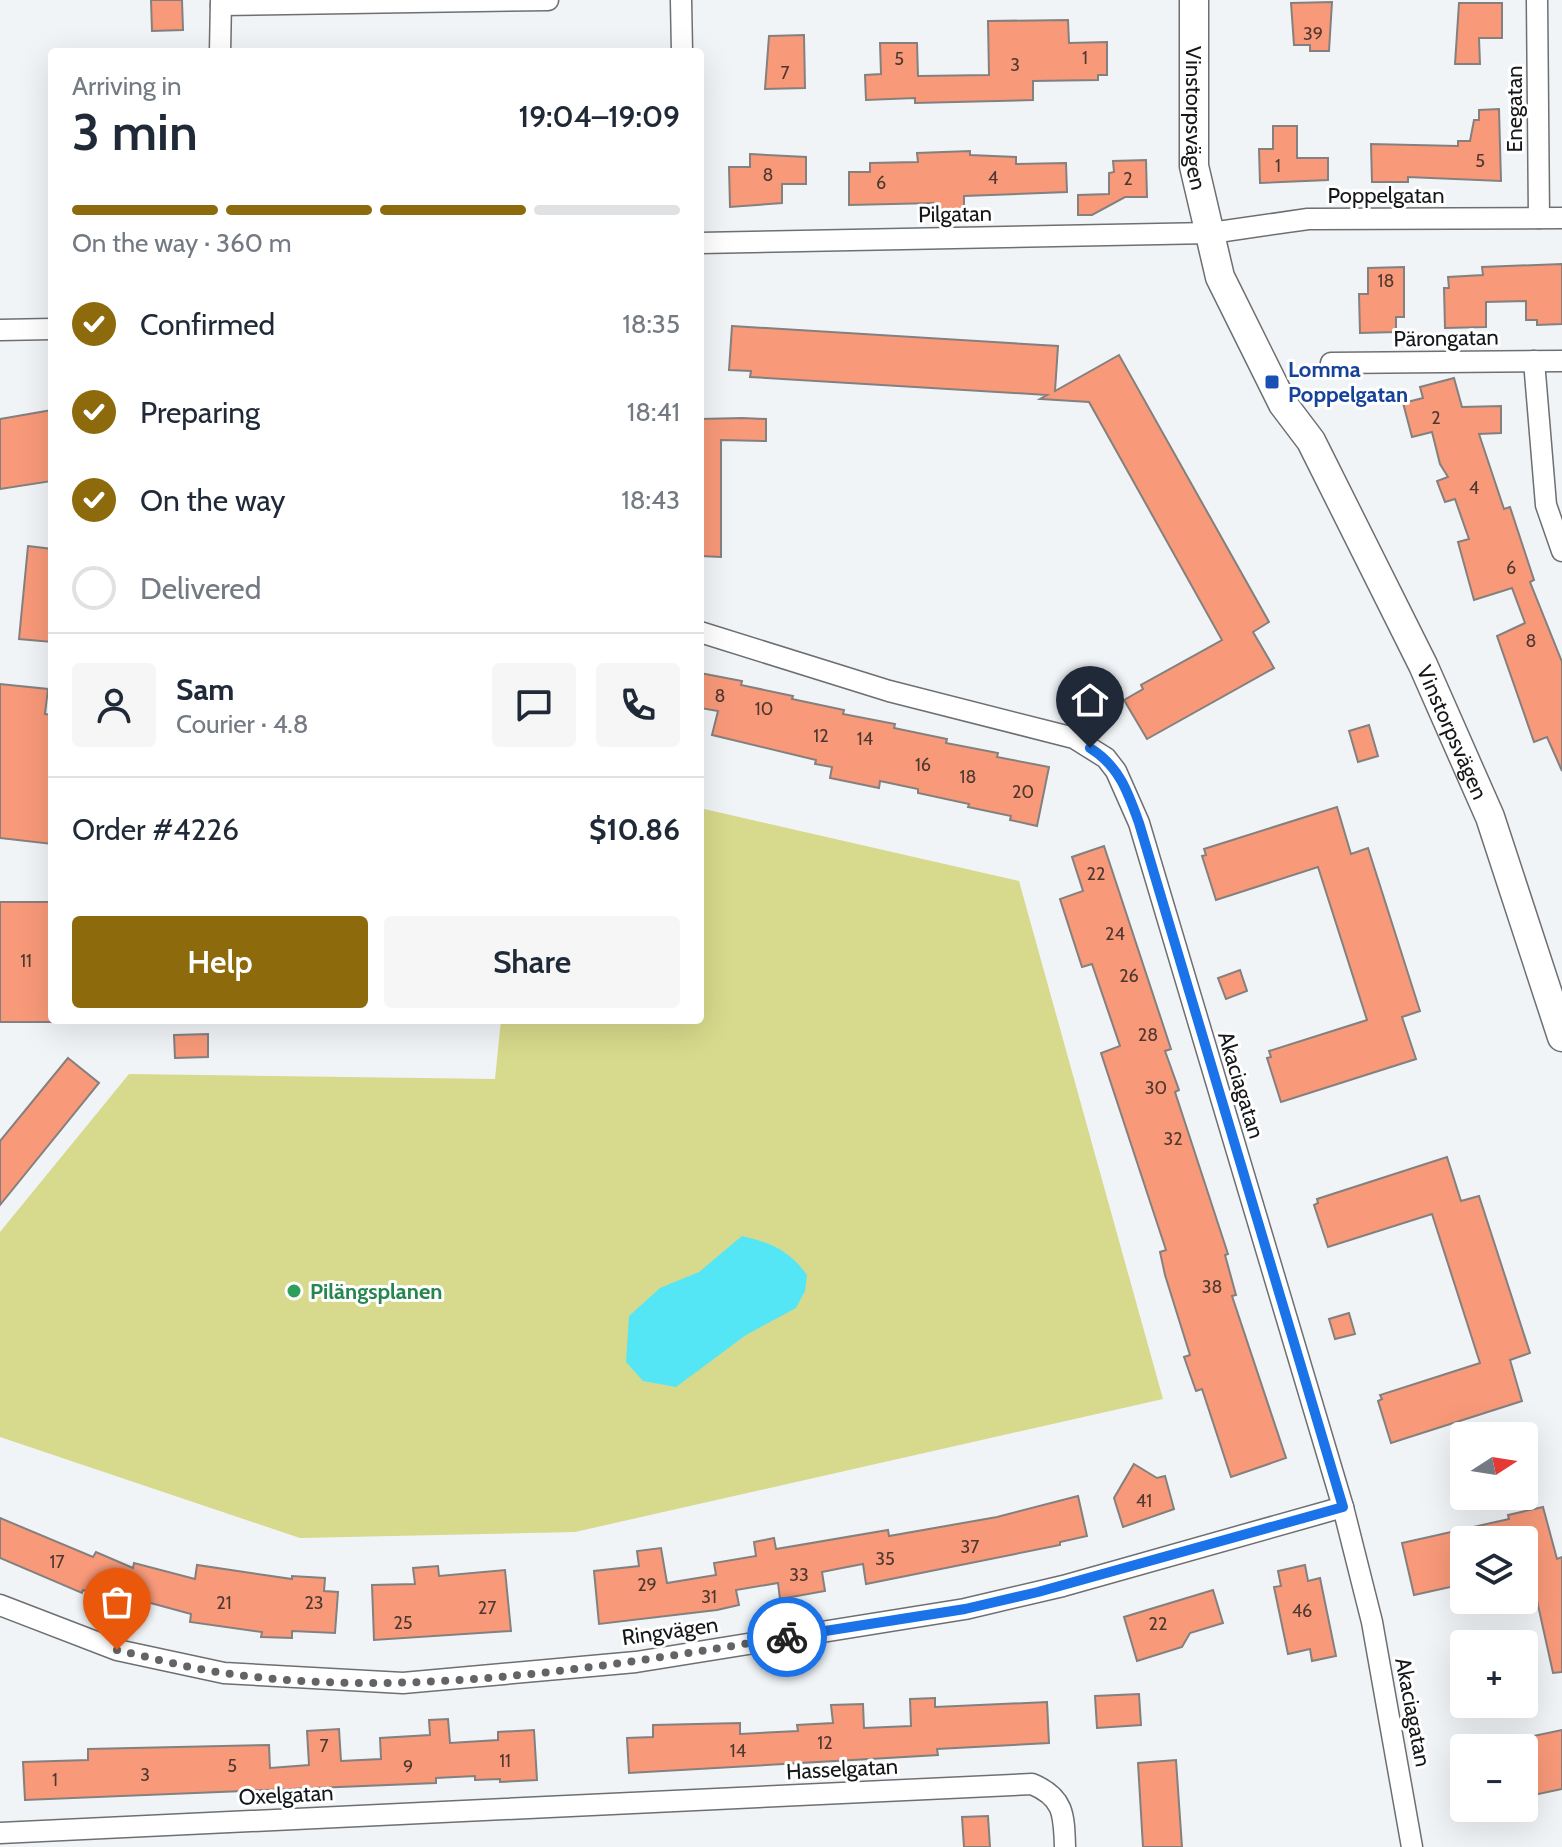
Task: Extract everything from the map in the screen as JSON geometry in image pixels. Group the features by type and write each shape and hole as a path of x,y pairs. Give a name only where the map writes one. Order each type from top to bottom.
{"street":[{"path":"220,48 221,2 548,0"},
{"path":"681,0 682,48"},
{"name":"Vinstorpsvägen","path":"1194,0 1194,166 1211,233 1235,269 1298,394 1311,441 1423,665 1490,817 1562,1037"},
{"name":"Enegatan","path":"1537,0 1539,218"},
{"name":"Poppelgatan","path":"1211,233 1308,219 1562,218"},
{"name":"Pilgatan","path":"704,243 1211,233"},
{"path":"0,330 48,329"},
{"path":"1534,361 1546,505 1562,551"},
{"name":"Pärongatan","path":"1331,363 1562,361"},
{"name":"Akaciagatan","path":"704,633 889,691 1074,738 1106,758 1116,771 1139,823 1343,1507 1372,1622 1412,1847"},
{"name":"Ringvägen","path":"0,1605 117,1650 224,1673 403,1683 636,1662 965,1609 1063,1586 1343,1507"},
{"name":"Hasselgatan","path":"574,1806 1032,1784 1049,1791 1064,1810 1065,1847"},
{"name":"Oxelgatan","path":"0,1833 574,1806"}],"green space":[{"path":"704,809 1019,881 1163,1399 575,1532 300,1538 0,1437 0,1232 129,1074 495,1079 501,1024 704,1024"}],"water":[{"path":"742,1236 779,1249 807,1275 805,1291 796,1308 746,1335 676,1387 643,1381 626,1362 629,1316 660,1288 699,1272"}],"building":[{"path":"151,0 182,0 183,30 152,31"},
{"path":"1332,2 1329,51 1310,51 1310,45 1294,45 1291,3"},
{"path":"1459,3 1502,3 1502,38 1479,38 1480,64 1455,64"},
{"path":"1068,20 1069,43 1107,42 1107,75 1098,75 1098,80 1033,81 1033,100 915,103 915,98 866,100 865,75 881,74 880,43 917,43 918,76 989,75 988,21"},
{"path":"804,35 805,88 765,89 769,36"},
{"path":"1499,109 1501,181 1408,177 1408,182 1372,182 1371,144 1458,146 1458,141 1470,141 1474,120 1479,120 1479,110"},
{"path":"1273,126 1297,126 1297,158 1328,158 1328,180 1260,183 1259,149 1273,149"},
{"path":"970,151 970,155 1016,157 1016,164 1066,163 1067,192 964,196 964,211 937,212 936,203 849,205 849,172 870,172 870,163 918,162 917,153"},
{"path":"750,154 806,157 806,184 782,184 782,203 730,207 729,167 750,167"},
{"path":"1146,160 1147,197 1125,197 1092,215 1078,215 1078,195 1109,194 1109,173 1114,172 1113,161"},
{"path":"1562,264 1562,324 1537,325 1537,320 1526,320 1526,301 1486,302 1486,327 1445,328 1444,288 1449,288 1448,277 1483,275 1482,267"},
{"path":"1404,267 1404,317 1396,317 1396,332 1360,333 1359,294 1368,294 1368,268"},
{"path":"732,326 1058,346 1055,391 1119,355 1269,622 1253,632 1274,668 1147,739 1124,700 1143,689 1141,685 1222,640 1089,402 1040,399 1047,395 750,377 751,371 729,370"},
{"path":"1454,378 1462,407 1501,406 1501,433 1479,434 1504,509 1510,507 1534,580 1530,582 1562,662 1562,771 1547,737 1534,742 1497,636 1525,623 1512,588 1474,600 1458,542 1469,539 1455,499 1445,502 1437,481 1448,477 1440,464 1432,432 1412,437 1403,403 1423,398 1420,387"},
{"path":"48,411 48,482 0,489 0,419"},
{"path":"704,419 766,419 766,441 721,440 721,557 704,556"},
{"path":"28,546 48,548 48,642 19,639"},
{"path":"704,674 742,681 741,685 844,710 843,714 895,724 894,728 947,739 946,743 998,753 997,757 1049,767 1037,826 1010,820 1011,816 968,807 969,804 918,793 918,789 880,781 879,788 830,778 832,767 815,764 816,760 712,735 718,711 704,709"},
{"path":"0,684 48,689 45,714 48,714 48,844 0,838"},
{"path":"1369,725 1378,756 1358,762 1349,731"},
{"path":"1337,807 1351,854 1368,848 1420,1011 1402,1017 1416,1059 1281,1102 1267,1058 1271,1057 1269,1051 1367,1020 1318,867 1216,900 1202,856 1206,855 1204,849"},
{"path":"1104,846 1171,1049 1165,1051 1179,1090 1175,1092 1228,1254 1225,1255 1236,1295 1232,1296 1286,1458 1231,1477 1202,1389 1196,1391 1184,1357 1190,1355 1160,1252 1166,1250 1101,1053 1120,1046 1092,964 1082,967 1060,899 1083,891 1072,857"},
{"path":"0,902 48,902 48,1022 0,1022"},
{"path":"1240,970 1247,991 1226,999 1218,978"},
{"path":"208,1034 208,1057 175,1058 174,1035"},
{"path":"68,1058 99,1083 0,1205 0,1141"},
{"path":"1447,1157 1461,1201 1479,1196 1530,1353 1510,1360 1522,1401 1391,1443 1378,1401 1382,1399 1380,1395 1480,1363 1432,1214 1328,1247 1314,1205 1318,1203 1317,1199"},
{"path":"1349,1313 1355,1334 1335,1339 1329,1319"},
{"path":"1134,1464 1157,1478 1165,1476 1174,1509 1123,1527 1114,1498"},
{"path":"1078,1496 1087,1536 1060,1542 1060,1545 866,1584 863,1564 822,1572 825,1591 780,1599 778,1583 736,1590 739,1605 599,1624 594,1571 639,1566 637,1551 661,1548 667,1583 716,1575 714,1563 756,1556 754,1542 774,1538 776,1549 888,1530 889,1536 997,1517"},
{"path":"1543,1507 1557,1559 1562,1557 1562,1672 1553,1673 1538,1605 1538,1526 1478,1526"},
{"path":"0,1518 93,1557 96,1552 133,1568 134,1563 195,1579 197,1565 292,1579 292,1576 325,1578 324,1591 338,1592 335,1633 292,1631 292,1638 261,1637 262,1632 190,1622 191,1614 136,1599 129,1600 127,1605 83,1590 82,1593 0,1558"},
{"path":"1450,1532 1450,1587 1414,1595 1402,1543"},
{"path":"1305,1565 1308,1581 1320,1578 1336,1656 1312,1661 1310,1649 1288,1654 1274,1587 1281,1586 1278,1571"},
{"path":"438,1566 439,1576 505,1570 511,1631 374,1640 372,1585 415,1584 413,1568"},
{"path":"1213,1590 1223,1623 1190,1633 1182,1647 1137,1661 1124,1617"},
{"path":"1139,1694 1141,1725 1097,1728 1095,1696"},
{"path":"935,1698 935,1707 1047,1702 1049,1743 937,1749 938,1755 629,1773 627,1738 653,1737 653,1725 740,1723 740,1734 798,1731 797,1725 833,1723 831,1705 863,1704 864,1728 911,1726 910,1699"},
{"path":"448,1719 450,1743 498,1740 498,1732 534,1730 537,1780 500,1782 500,1779 475,1780 475,1776 436,1778 436,1783 25,1800 23,1762 88,1760 88,1749 269,1745 270,1768 309,1765 307,1731 339,1729 341,1761 381,1759 380,1738 430,1735 429,1720"},
{"path":"1562,1730 1562,1789 1538,1794 1538,1735"},
{"path":"1176,1760 1182,1847 1143,1847 1138,1763"},
{"path":"988,1816 990,1847 964,1847 962,1817"}],"way so far":[{"path":"117,1650 224,1673 403,1683 636,1662 787,1637"}],"place":[{"name":"Lomma Poppelgatan","path":"1272,382"},
{"name":"Pilängsplanen","path":"294,1291"}],"route":[{"path":"787,1637 965,1609 1038,1592 1343,1507 1169,932 1139,823 1116,771 1106,758 1090,748"}]}
